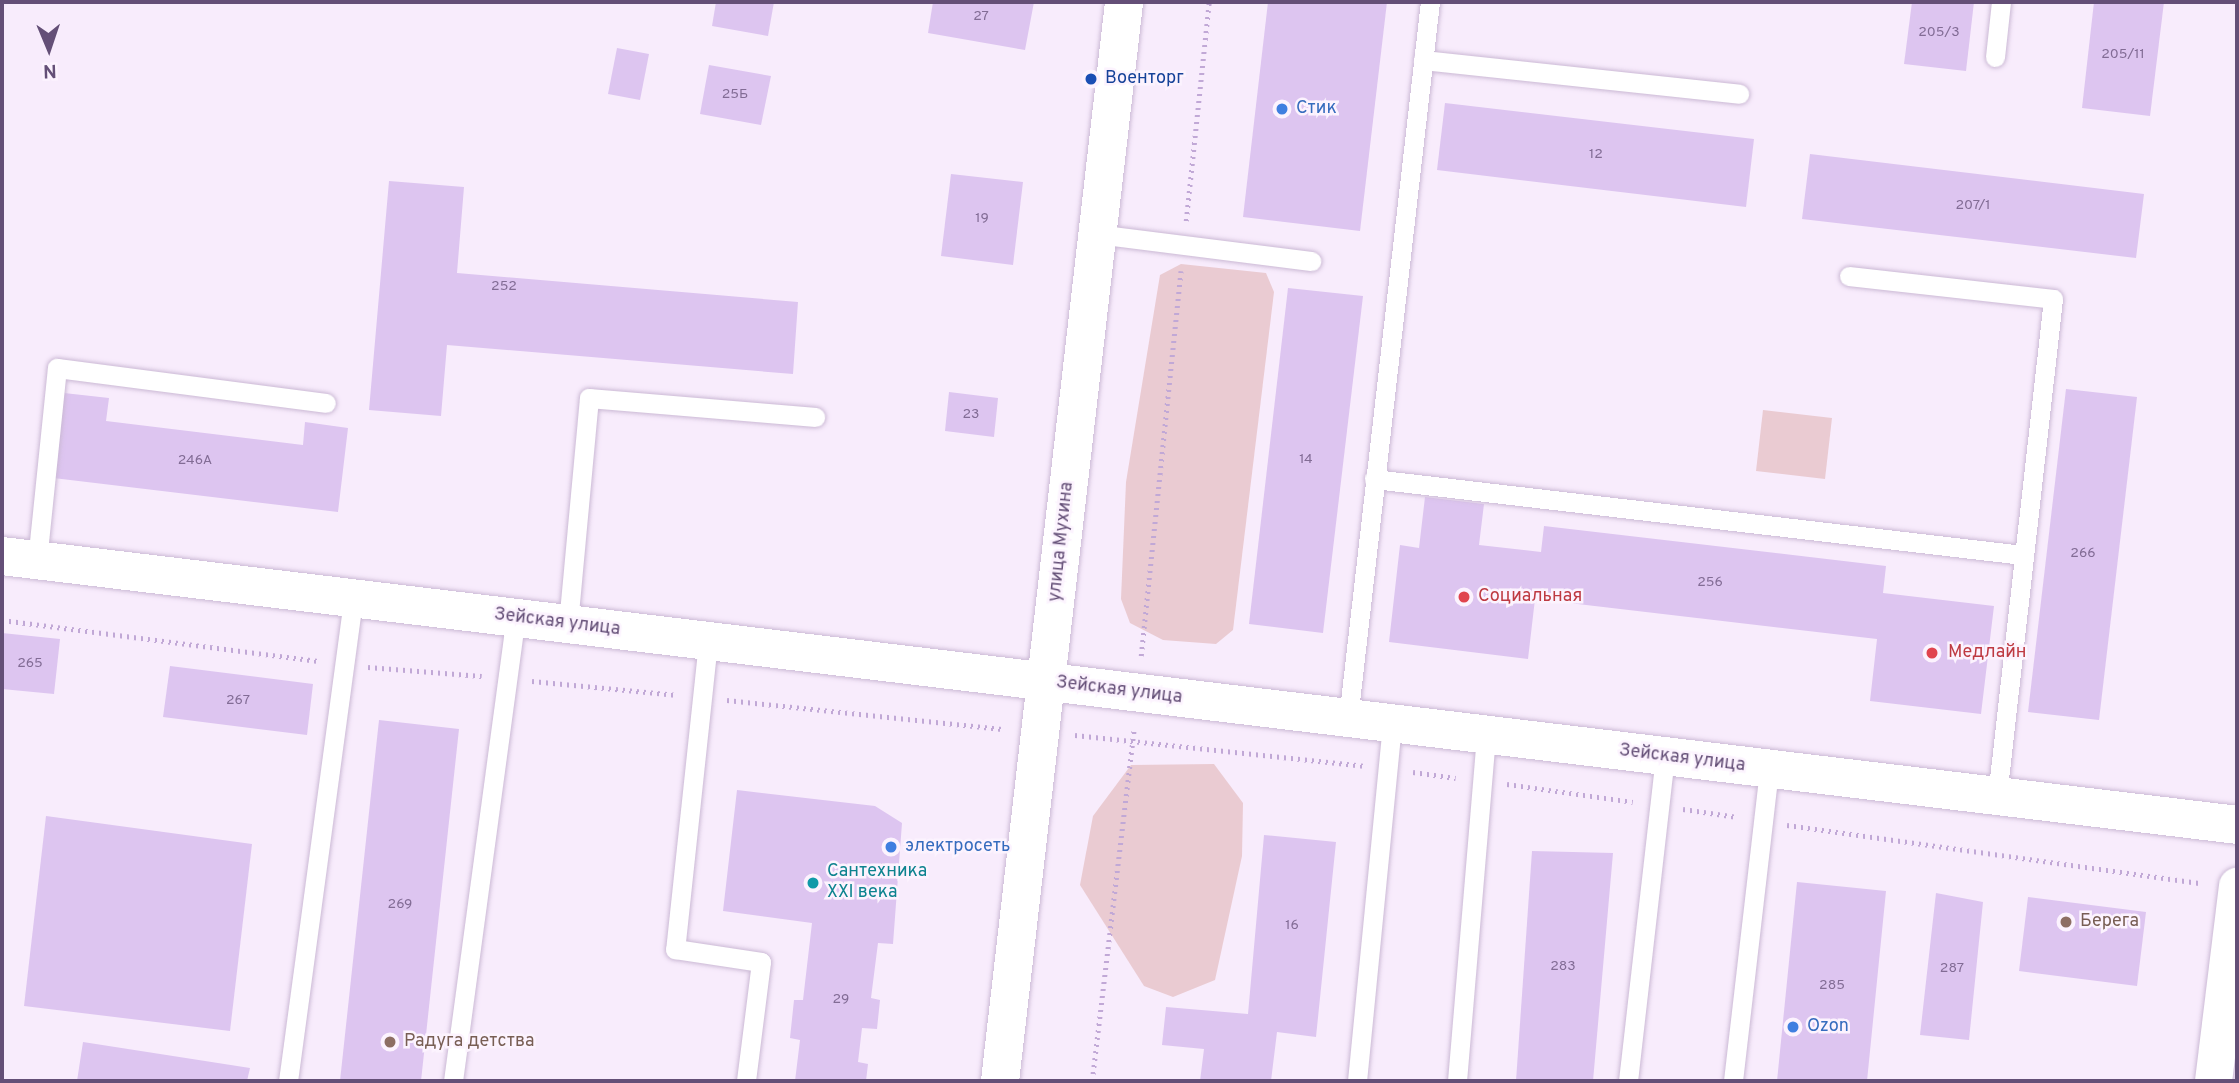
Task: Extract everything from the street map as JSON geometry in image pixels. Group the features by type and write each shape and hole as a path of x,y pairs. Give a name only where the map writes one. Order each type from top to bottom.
{"street":[{"name":"улица Мухина","path":"1000,1081 1124,2"},
{"name":"Зейская улица","path":"20,558 2237,825"},
{"path":"2213,1081 2237,885"}],"lane":[{"path":"1348,719 1430,2"},
{"path":"1995,58 2001,2"},
{"path":"1423,60 1739,94"},
{"path":"1097,234 1311,261"},
{"path":"1849,276 2053,299 1997,797"},
{"path":"20,558 57,368 326,403"},
{"path":"568,624 589,398 815,417"},
{"path":"1374,479 2023,555"},
{"path":"288,1081 353,598"},
{"path":"453,1081 516,618"},
{"path":"708,642 675,949 761,962 746,1081"},
{"path":"1357,1081 1392,724"},
{"path":"1457,1081 1486,736"},
{"path":"1628,1081 1665,757"},
{"path":"1734,1081 1769,769"}],"path":[{"path":"1092,1081 1138,693 1209,2"},
{"path":"2,620 344,665 508,678 1132,740"}],"shaded area":[{"path":"1181,264 1266,273 1274,292 1233,630 1216,644 1163,640 1130,623 1121,599 1126,482 1160,275"},
{"path":"1763,410 1832,418 1825,479 1756,471"},
{"path":"1214,764 1243,803 1242,856 1215,980 1173,997 1144,986 1080,885 1093,816 1131,765"}],"building":[{"path":"716,2 774,2 768,36 712,26"},
{"path":"933,2 1034,2 1025,50 928,33"},
{"path":"1268,2 1387,2 1360,231 1243,217"},
{"path":"1912,2 1974,2 1966,71 1904,64"},
{"path":"2094,2 2164,2 2150,116 2082,108"},
{"path":"617,48 649,54 640,100 608,94"},
{"path":"709,65 771,76 761,125 700,114"},
{"path":"1445,103 1754,139 1746,207 1437,170"},
{"path":"1810,154 2144,194 2136,258 1802,219"},
{"path":"951,174 1023,182 1013,265 941,256"},
{"path":"389,181 464,187 457,273 798,302 793,374 447,345 441,416 369,410"},
{"path":"1288,288 1363,296 1323,633 1249,624"},
{"path":"2066,389 2137,397 2099,720 2028,712"},
{"path":"55,392 109,398 106,421 303,445 305,422 348,428 338,512 45,477"},
{"path":"949,392 998,398 994,437 945,431"},
{"path":"1425,497 1484,504 1479,545 1541,552 1544,526 1886,566 1883,593 1994,606 1981,714 1870,701 1877,639 1535,599 1528,659 1389,642 1400,545 1419,548"},
{"path":"2,633 60,639 54,694 2,689"},
{"path":"170,666 313,684 307,735 163,717"},
{"path":"379,720 459,729 421,1081 340,1081"},
{"name":"Сантехника XXI века","path":"737,790 875,806 902,823 893,944 878,943 871,998 880,1000 877,1029 862,1028 858,1062 868,1064 866,1081 795,1081 800,1040 790,1038 794,1000 803,1000 812,923 723,911"},
{"path":"46,816 252,844 230,1031 24,1006"},
{"path":"1264,835 1336,842 1316,1037 1277,1032 1271,1081 1200,1081 1204,1049 1162,1045 1166,1007 1248,1014"},
{"path":"1532,851 1613,853 1593,1081 1516,1081"},
{"path":"1797,882 1886,891 1867,1081 1777,1081"},
{"path":"1936,893 1983,902 1969,1040 1920,1035"},
{"path":"2028,897 2146,912 2137,986 2019,971"},
{"path":"83,1042 250,1068 247,1081 77,1081"}],"place":[{"name":"Военторг","path":"1091,79"},
{"name":"Стик","path":"1282,109"},
{"name":"Социальная","path":"1464,597"},
{"name":"Медлайн","path":"1932,653"},
{"name":"электросеть","path":"891,847"},
{"name":"Сантехника XXI века","path":"813,883"},
{"name":"Берега","path":"2066,922"},
{"name":"Ozon","path":"1793,1027"},
{"name":"Радуга детства","path":"390,1042"}]}
